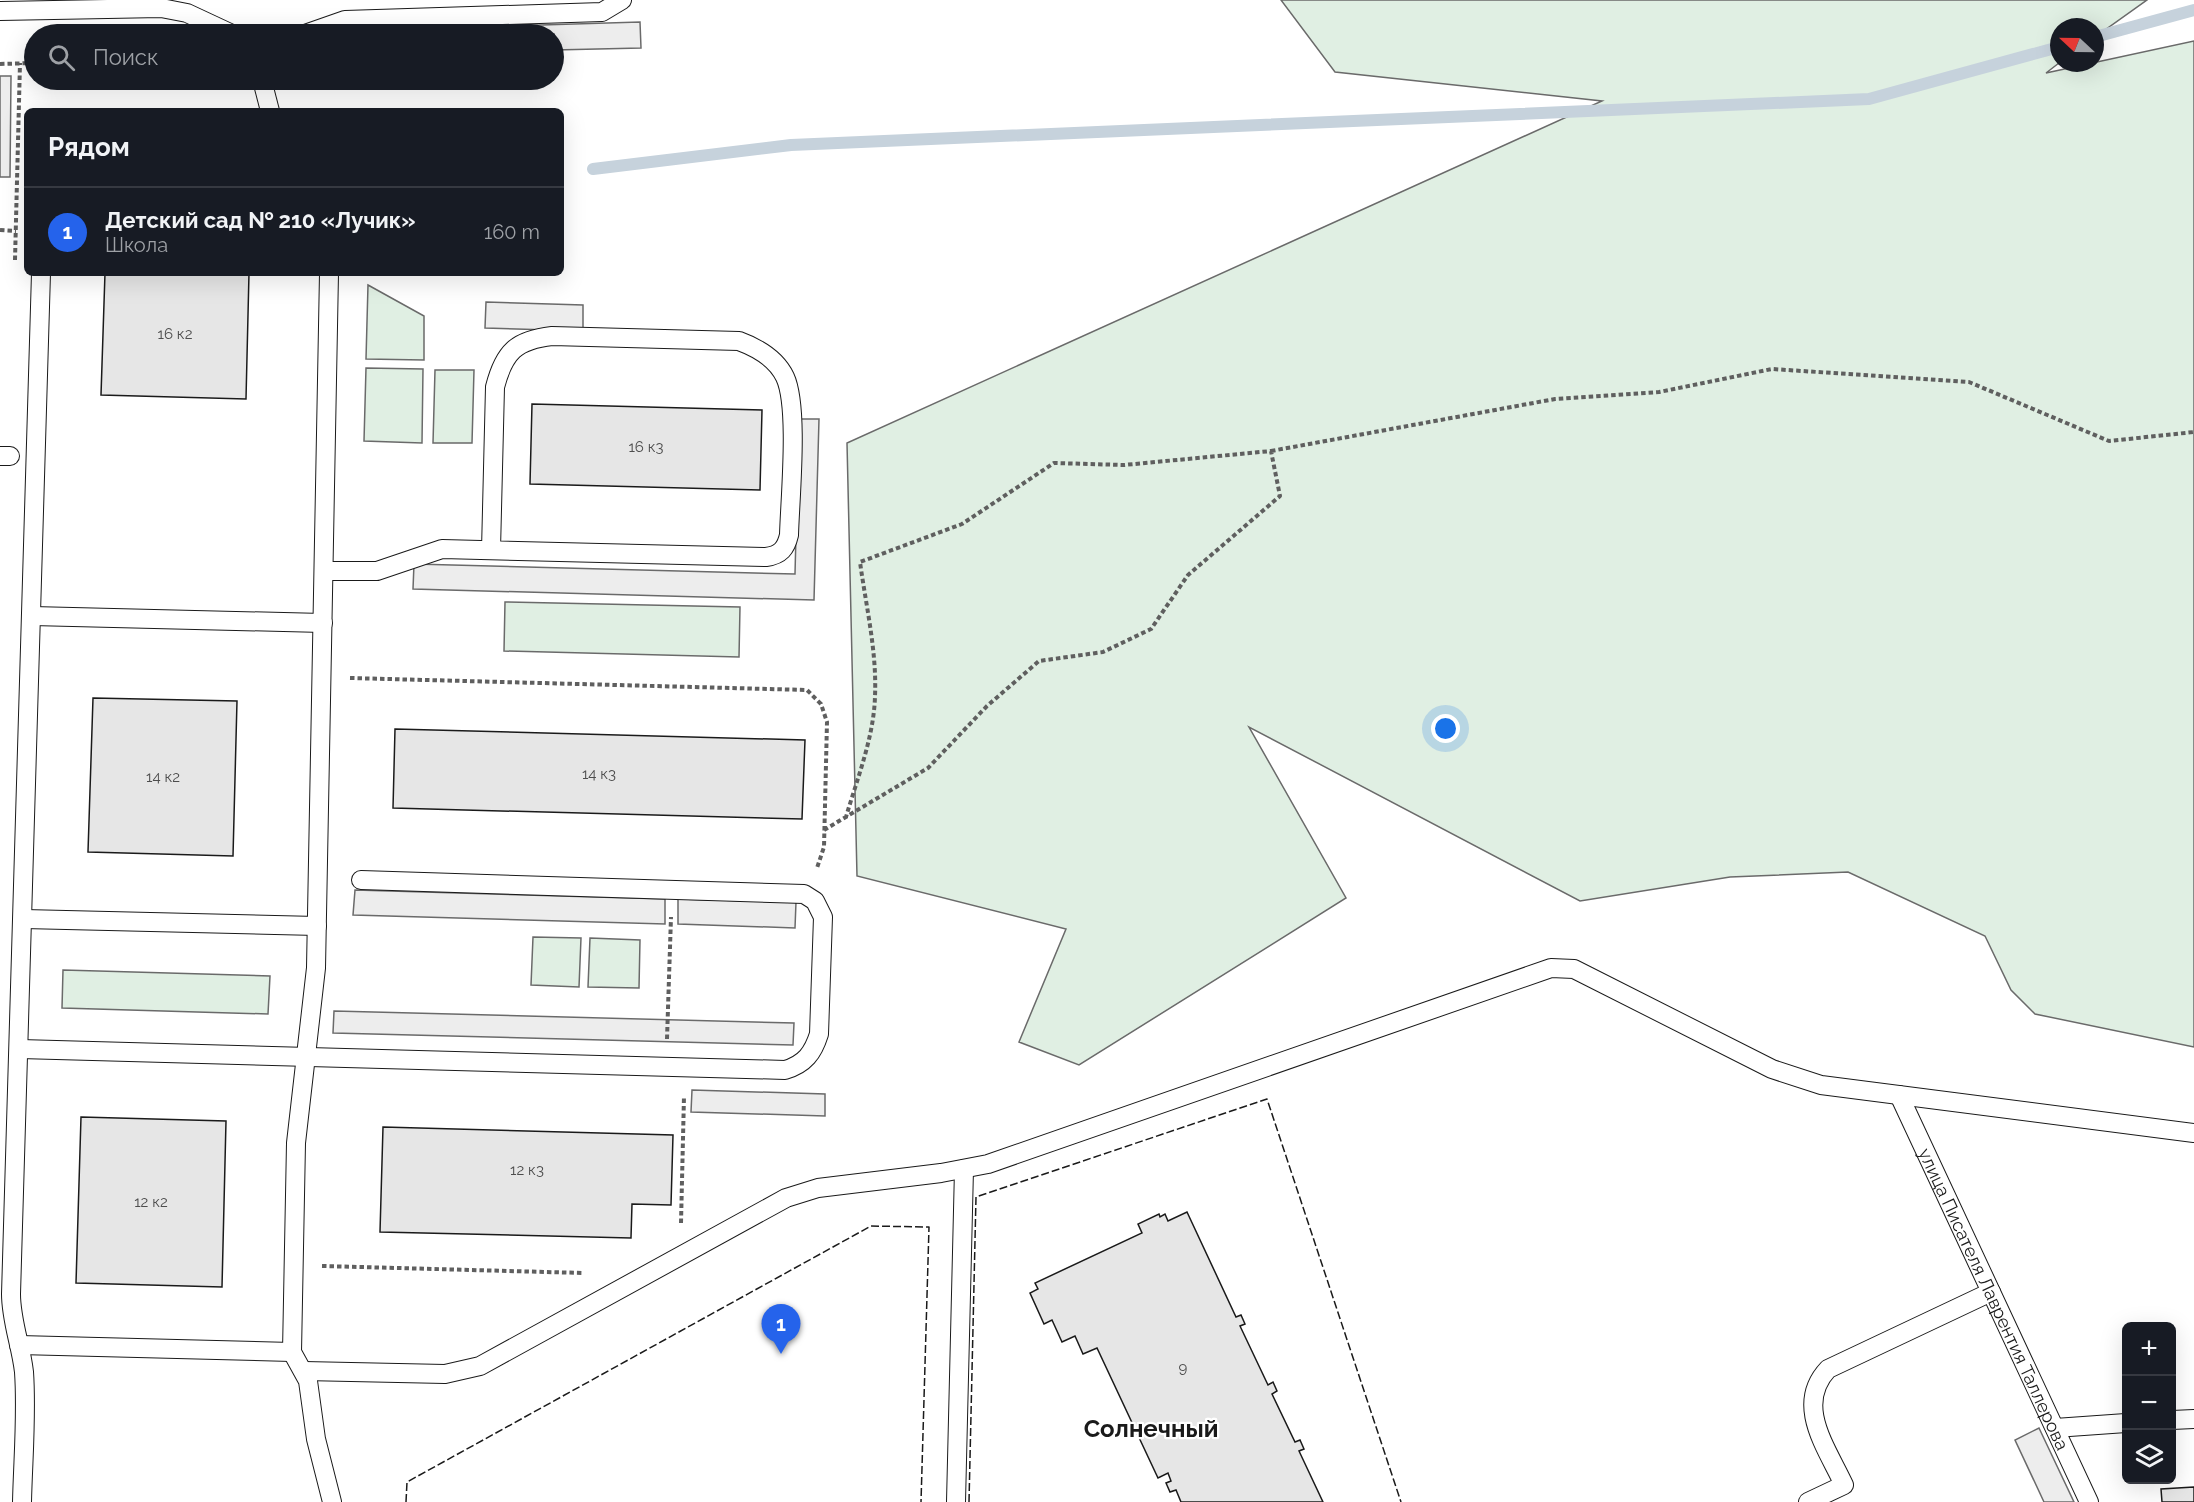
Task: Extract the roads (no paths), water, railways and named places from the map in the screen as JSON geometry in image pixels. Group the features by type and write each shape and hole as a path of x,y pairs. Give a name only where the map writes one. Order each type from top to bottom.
{"lane":[{"path":"329,24 360,19 602,12 622,0"},
{"path":"0,11 187,6 216,24"},
{"path":"265,90 269,108"},
{"path":"22,1502 24,1382 19,1345 6,1316 20,1049 41,276"},
{"path":"329,276 317,926 314,999 296,1143 292,1352 304,1371 310,1389 316,1439 332,1502"},
{"path":"324,571 377,571 442,549 766,557 780,553 786,546 789,535 792,412 790,391 785,376 764,352 739,341 552,336 532,338 519,345 507,355 495,387 491,550"},
{"path":"32,616 323,623"},
{"path":"20,1049 785,1070 805,1061 815,1049 819,1034 823,917 814,901 804,894 361,880"},
{"path":"24,919 317,926"},
{"path":"304,1371 445,1374 480,1366 786,1198 803,1191 964,1169 1013,1156 1551,968 1574,969 1598,979 1748,1057 1794,1077 1821,1085 2194,1133"},
{"name":"улица Писателя Лаврентия Таллерова","path":"1899,1095 2089,1502"},
{"path":"956,1502 964,1169"},
{"path":"1808,1502 1848,1494 1814,1422 1811,1404 1819,1379 1828,1369 1991,1292"},
{"path":"19,1345 292,1352"},
{"path":"2176,1420 2194,1419"},
{"path":"2055,1428 2122,1424"}],"waterway":[{"path":"2104,35 2194,10"},
{"path":"593,169 791,145 1869,99 2050,49"}],"place":[{"name":"Детский сад № 210 «Лучик»","path":"781,1354"}],"district":[{"name":"Солнечный","path":"1151,1428"}]}
